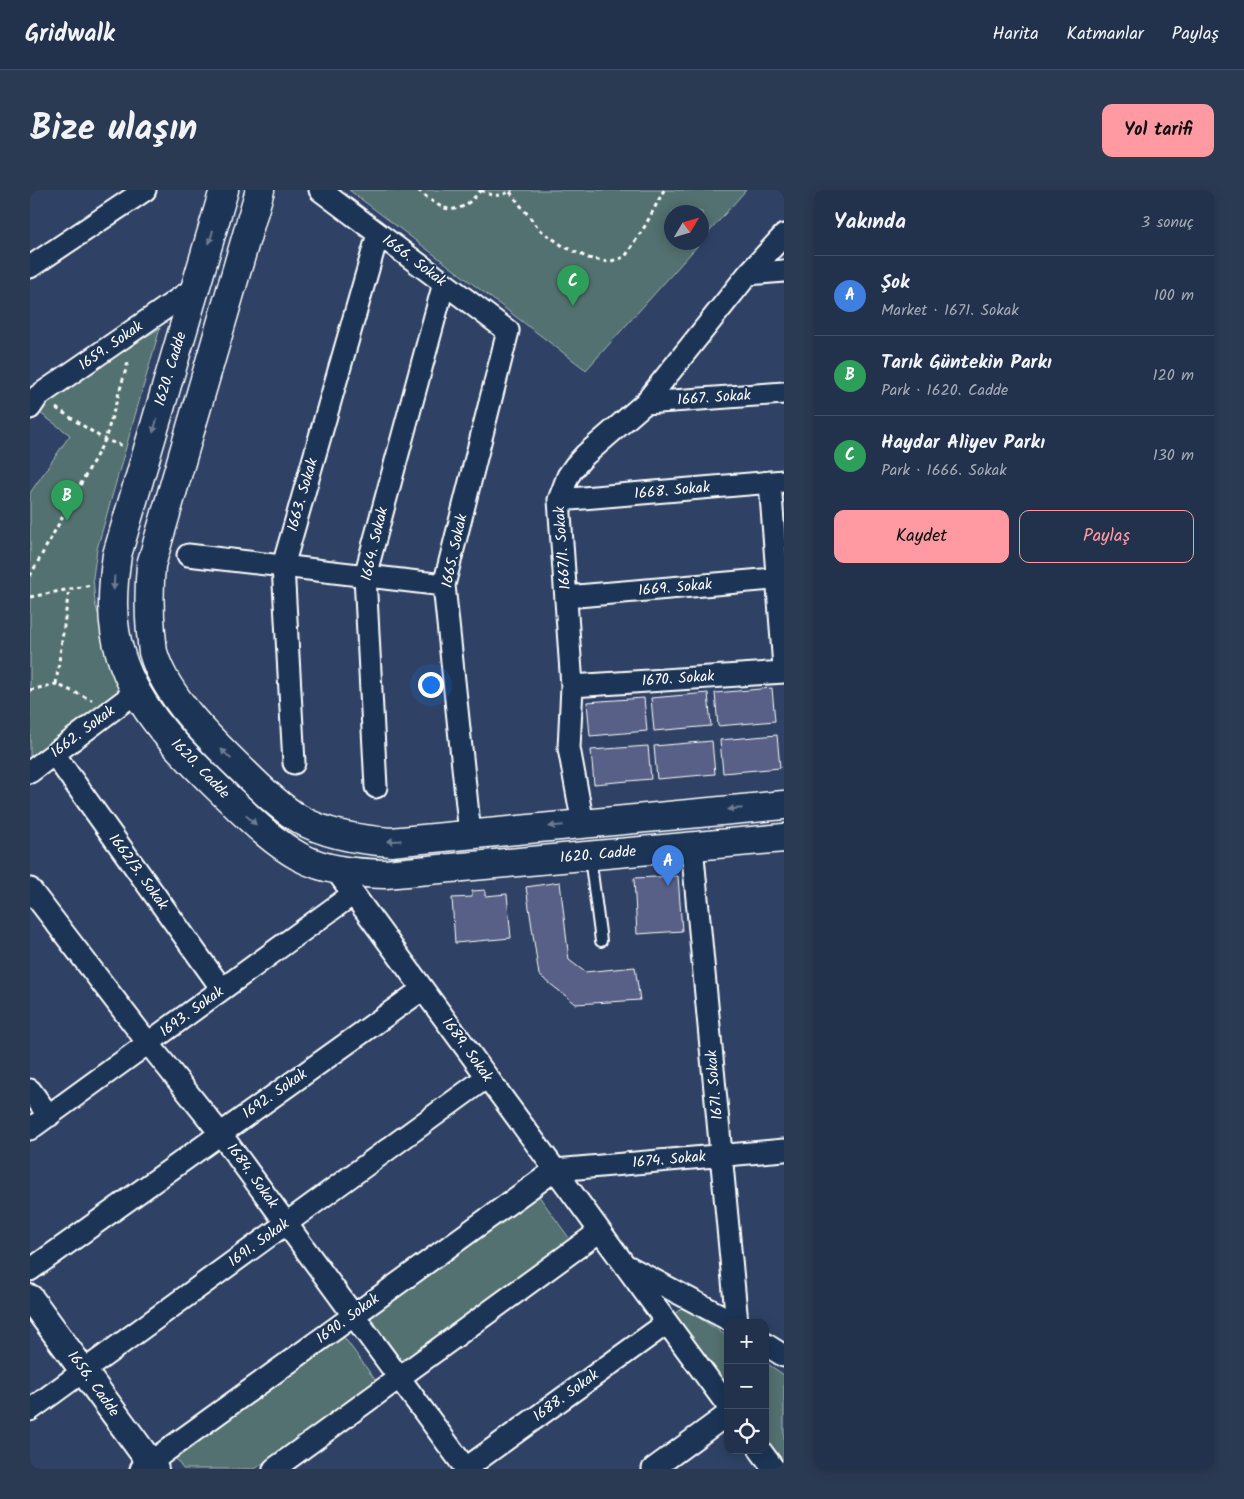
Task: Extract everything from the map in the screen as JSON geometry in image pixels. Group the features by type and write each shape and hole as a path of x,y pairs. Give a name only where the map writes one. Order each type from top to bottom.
{"main road":[{"name":"1620. Cadde","path":"224,190 117,555 113,580 113,618 121,656 136,692 158,725 245,815 274,840 301,857 335,869 350,872 384,874 784,838"},
{"name":"1620. Cadde","path":"260,190 151,565 149,615 153,652 163,678 186,710 221,750 263,790 299,819 326,831 352,838 391,842 784,805"}],"street":[{"name":"1666. Sokak","path":"320,190 508,331"},
{"path":"30,267 139,191"},
{"name":"1663. Sokak","path":"294,763 283,566 378,234"},
{"name":"1667/1. Sokak","path":"583,824 569,748 572,686 559,500 568,476 575,466 645,403 748,274 784,236"},
{"path":"748,274 784,271"},
{"name":"1664. Sokak","path":"376,787 365,576 444,283"},
{"name":"1659. Sokak","path":"33,397 138,328 196,287"},
{"name":"1665. Sokak","path":"470,834 444,585 508,331"},
{"name":"1667. Sokak","path":"645,403 784,393"},
{"path":"777,482 784,668"},
{"name":"1668. Sokak","path":"559,500 777,482"},
{"path":"188,555 444,585"},
{"name":"1669. Sokak","path":"566,597 781,578"},
{"name":"1670. Sokak","path":"572,686 784,672"},
{"name":"1662. Sokak","path":"30,772 136,692"},
{"name":"1662/3. Sokak","path":"54,754 222,990"},
{"name":"1671. Sokak","path":"692,846 736,1319"},
{"name":"1689. Sokak","path":"335,869 724,1401"},
{"name":"1684. Sokak","path":"30,889 148,1043 220,1133 466,1469"},
{"name":"1693. Sokak","path":"30,1129 353,894"},
{"name":"1692. Sokak","path":"30,1270 423,989"},
{"name":"1691. Sokak","path":"30,1410 487,1077"},
{"path":"30,1090 49,1116"},
{"name":"1674. Sokak","path":"555,1170 784,1150"},
{"name":"1690. Sokak","path":"149,1467 354,1315 555,1170"},
{"path":"274,1469 600,1232"},
{"name":"1671. Sokak","path":"625,1265 728,1319"},
{"name":"1656. Cadde","path":"30,1298 149,1467"},
{"name":"1688. Sokak","path":"466,1469 667,1323"},
{"path":"769,1347 784,1356"},
{"path":"653,1469 724,1417"},
{"path":"763,1454 774,1469"}],"lane":[{"path":"590,856 601,941"}],"path":[{"path":"418,190 439,205 451,210 459,210 471,202 481,190 486,194 498,196 511,191 539,229 563,246 588,258 608,262 625,258 664,190"},
{"path":"30,576 105,440 138,328"},
{"path":"33,397 105,440 147,453"},
{"path":"30,597 113,580"},
{"path":"56,684 69,589"},
{"path":"30,690 56,684 112,710"}],"green space":[{"path":"349,190 746,190 709,232 709,205 664,205 664,250 694,250 586,370"},
{"path":"160,328 97,549 93,577 95,603 121,694 30,761 30,493 70,435 33,408"},
{"path":"536,1192 572,1242 404,1364 368,1314"},
{"path":"683,1307 724,1334 724,1382 673,1315"},
{"path":"341,1333 376,1381 255,1469 183,1469 173,1455"},
{"path":"769,1365 784,1375 784,1462 769,1442"}],"building":[{"path":"772,688 775,721 718,726 715,693"},
{"path":"708,693 711,726 654,731 651,698"},
{"path":"644,698 647,731 590,736 587,702"},
{"path":"777,735 780,768 723,773 720,740"},
{"path":"712,741 715,774 657,779 654,746"},
{"path":"648,746 651,779 594,784 591,750"},
{"path":"678,876 682,931 637,934 634,878"},
{"path":"560,882 569,960 585,972 635,967 640,1000 576,1004 539,975 526,887"},
{"path":"485,890 485,896 507,894 511,938 455,943 452,898 472,897 472,891"}],"place":[{"name":"Haydar Aliyev Parkı","path":"573,306"},
{"name":"Tarık Güntekin Parkı","path":"67,521"},
{"name":"Şok","path":"668,886"}]}
